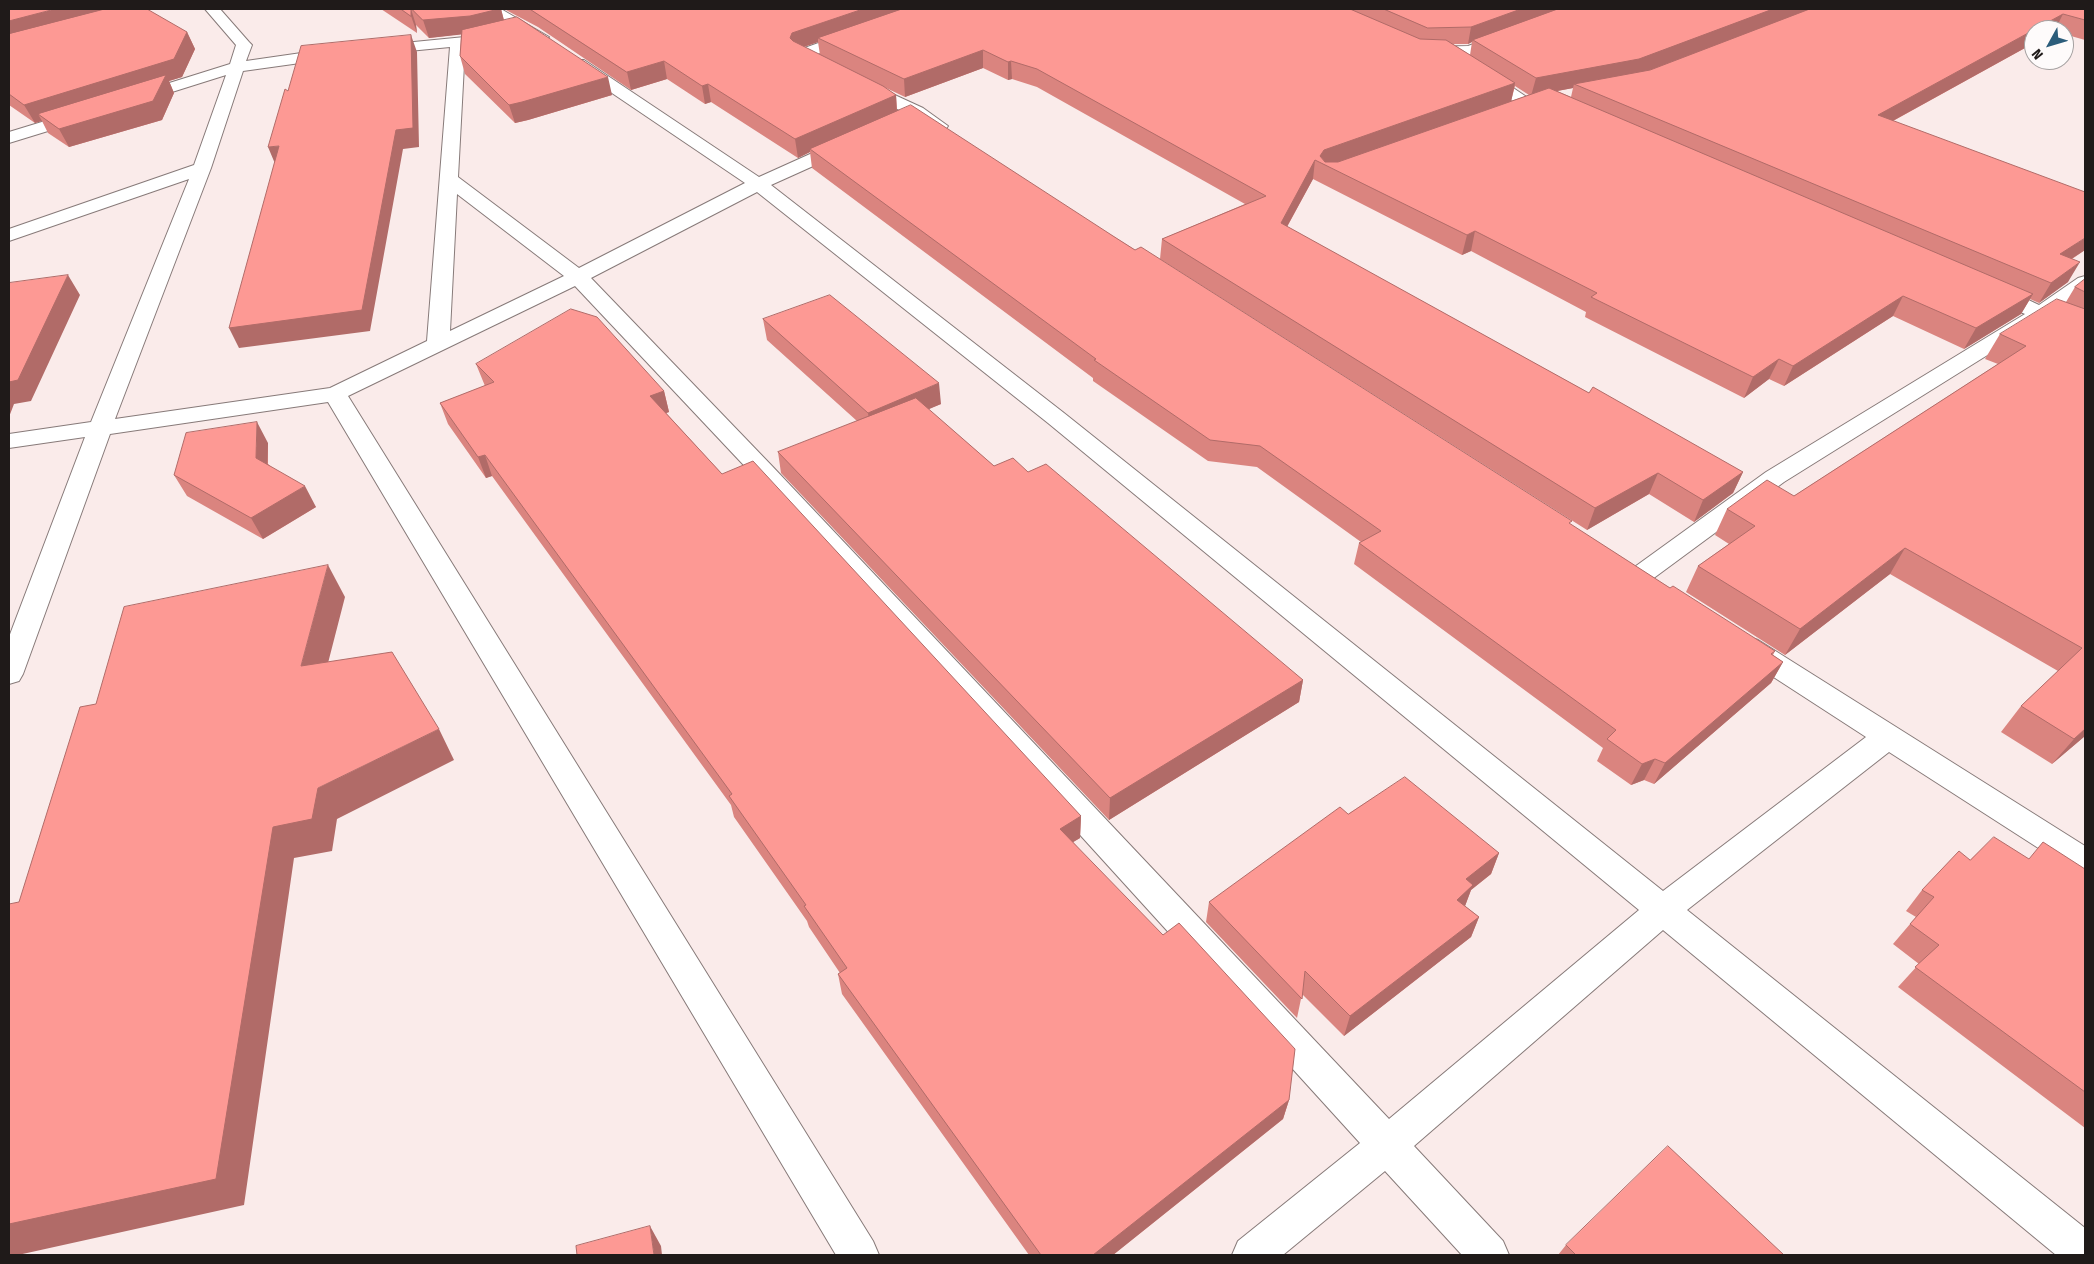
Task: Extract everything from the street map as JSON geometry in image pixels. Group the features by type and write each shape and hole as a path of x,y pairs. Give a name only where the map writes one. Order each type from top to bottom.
{"street":[{"path":"9,674 100,428 202,168 244,45 212,9"},
{"path":"491,9 524,27 758,184 1056,418 2085,1253"},
{"path":"122,103 236,67 309,56 476,40 524,27"},
{"path":"867,31 802,54 841,74 908,116 958,139"},
{"path":"1413,48 1422,52 1470,51 1517,34"},
{"path":"438,344 458,42"},
{"path":"1447,52 1537,101 1511,109"},
{"path":"9,138 94,111"},
{"path":"9,441 335,394 578,277 758,184 864,136"},
{"path":"9,235 202,168"},
{"path":"449,180 578,277 763,471 1489,1255"},
{"path":"1663,593 1629,572 1774,477 2040,313 2085,282"},
{"path":"1976,285 2085,332"},
{"path":"335,394 859,1255"},
{"path":"1729,635 2085,862"},
{"path":"1252,1255 1387,1145 1664,910 1888,736"}],"building":[{"path":"9,9 55,9 9,21"},
{"path":"105,9 147,9 187,32 174,59 24,105 9,94 9,34"},
{"path":"401,9 411,9 411,16"},
{"path":"412,9 499,9 470,16 423,20"},
{"path":"530,9 863,9 792,33 790,38 883,86 896,95 795,139 708,84 702,86 664,61 627,72"},
{"path":"902,9 1350,9 1420,39 1446,40 1515,83 1324,150 1320,156 1325,162 1338,162 1549,88 2033,294 1976,328 1903,296 1793,366 1779,359 1753,377 1591,297 1597,293 1475,231 1467,235 1315,160 1281,223 1589,393 1593,387 1743,472 1703,500 1658,473 1595,508 1162,239 1266,196 1037,69 1011,61 1008,62 983,50 904,79 818,38"},
{"path":"1384,9 1521,9 1471,27 1428,28"},
{"path":"1558,9 1773,9 1639,59 1536,78 1473,40"},
{"path":"1810,9 2085,9 2085,20 2063,14 2052,20 2024,20 2024,35 1878,115 2085,192 2085,238 2060,254 2080,262 2051,283 1574,84 1650,70"},
{"path":"517,17 608,77 509,105 460,56 462,30"},
{"path":"411,35 413,128 396,130 362,310 229,328 279,146 268,147 285,89 288,91 301,46"},
{"path":"166,75 153,101 59,129 38,114"},
{"path":"911,105 1135,250 1141,247 1572,521 1569,523 1670,588 1673,586 1775,651 1771,654 1783,662 1665,763 1655,759 1642,764 1607,739 1616,730 1359,543 1381,531 1260,446 1210,440 1094,360 1096,359 810,149"},
{"path":"68,275 18,380 9,382 9,283"},
{"path":"2085,279 2085,292 2075,287"},
{"path":"830,295 939,383 868,413 763,319"},
{"path":"2057,299 2085,309 2085,729 2074,739 2021,706 2082,648 1905,548 1800,629 1698,566 1755,526 1727,509 1767,480 1794,496 2026,346 2000,334"},
{"path":"571,309 597,317 664,391 650,396 722,474 753,461 1081,816 1060,829 1163,935 1179,923 1295,1049 1289,1100 1093,1255 1041,1255 838,974 847,968 804,906 806,905 729,796 732,794 485,455 478,457 440,403 494,382 476,364"},
{"path":"916,398 994,466 1013,458 1028,472 1046,464 1303,680 1110,798 778,452"},
{"path":"257,422 256,458 305,486 251,518 174,475 186,433"},
{"path":"328,565 301,666 392,652 439,729 318,788 312,819 273,827 216,1179 9,1224 9,904 19,902 80,707 96,704 124,607"},
{"path":"1405,777 1499,853 1466,879 1473,885 1457,900 1479,917 1350,1016 1305,971 1302,999 1209,902 1340,807 1348,814"},
{"path":"1994,837 2029,859 2043,842 2085,869 2085,1092 1915,967 1939,945 1910,924 1934,897 1922,890 1959,851 1970,860"},
{"path":"1668,1146 1784,1255 1576,1255 1566,1245"},
{"path":"650,1226 654,1255 577,1255 576,1246"}]}
